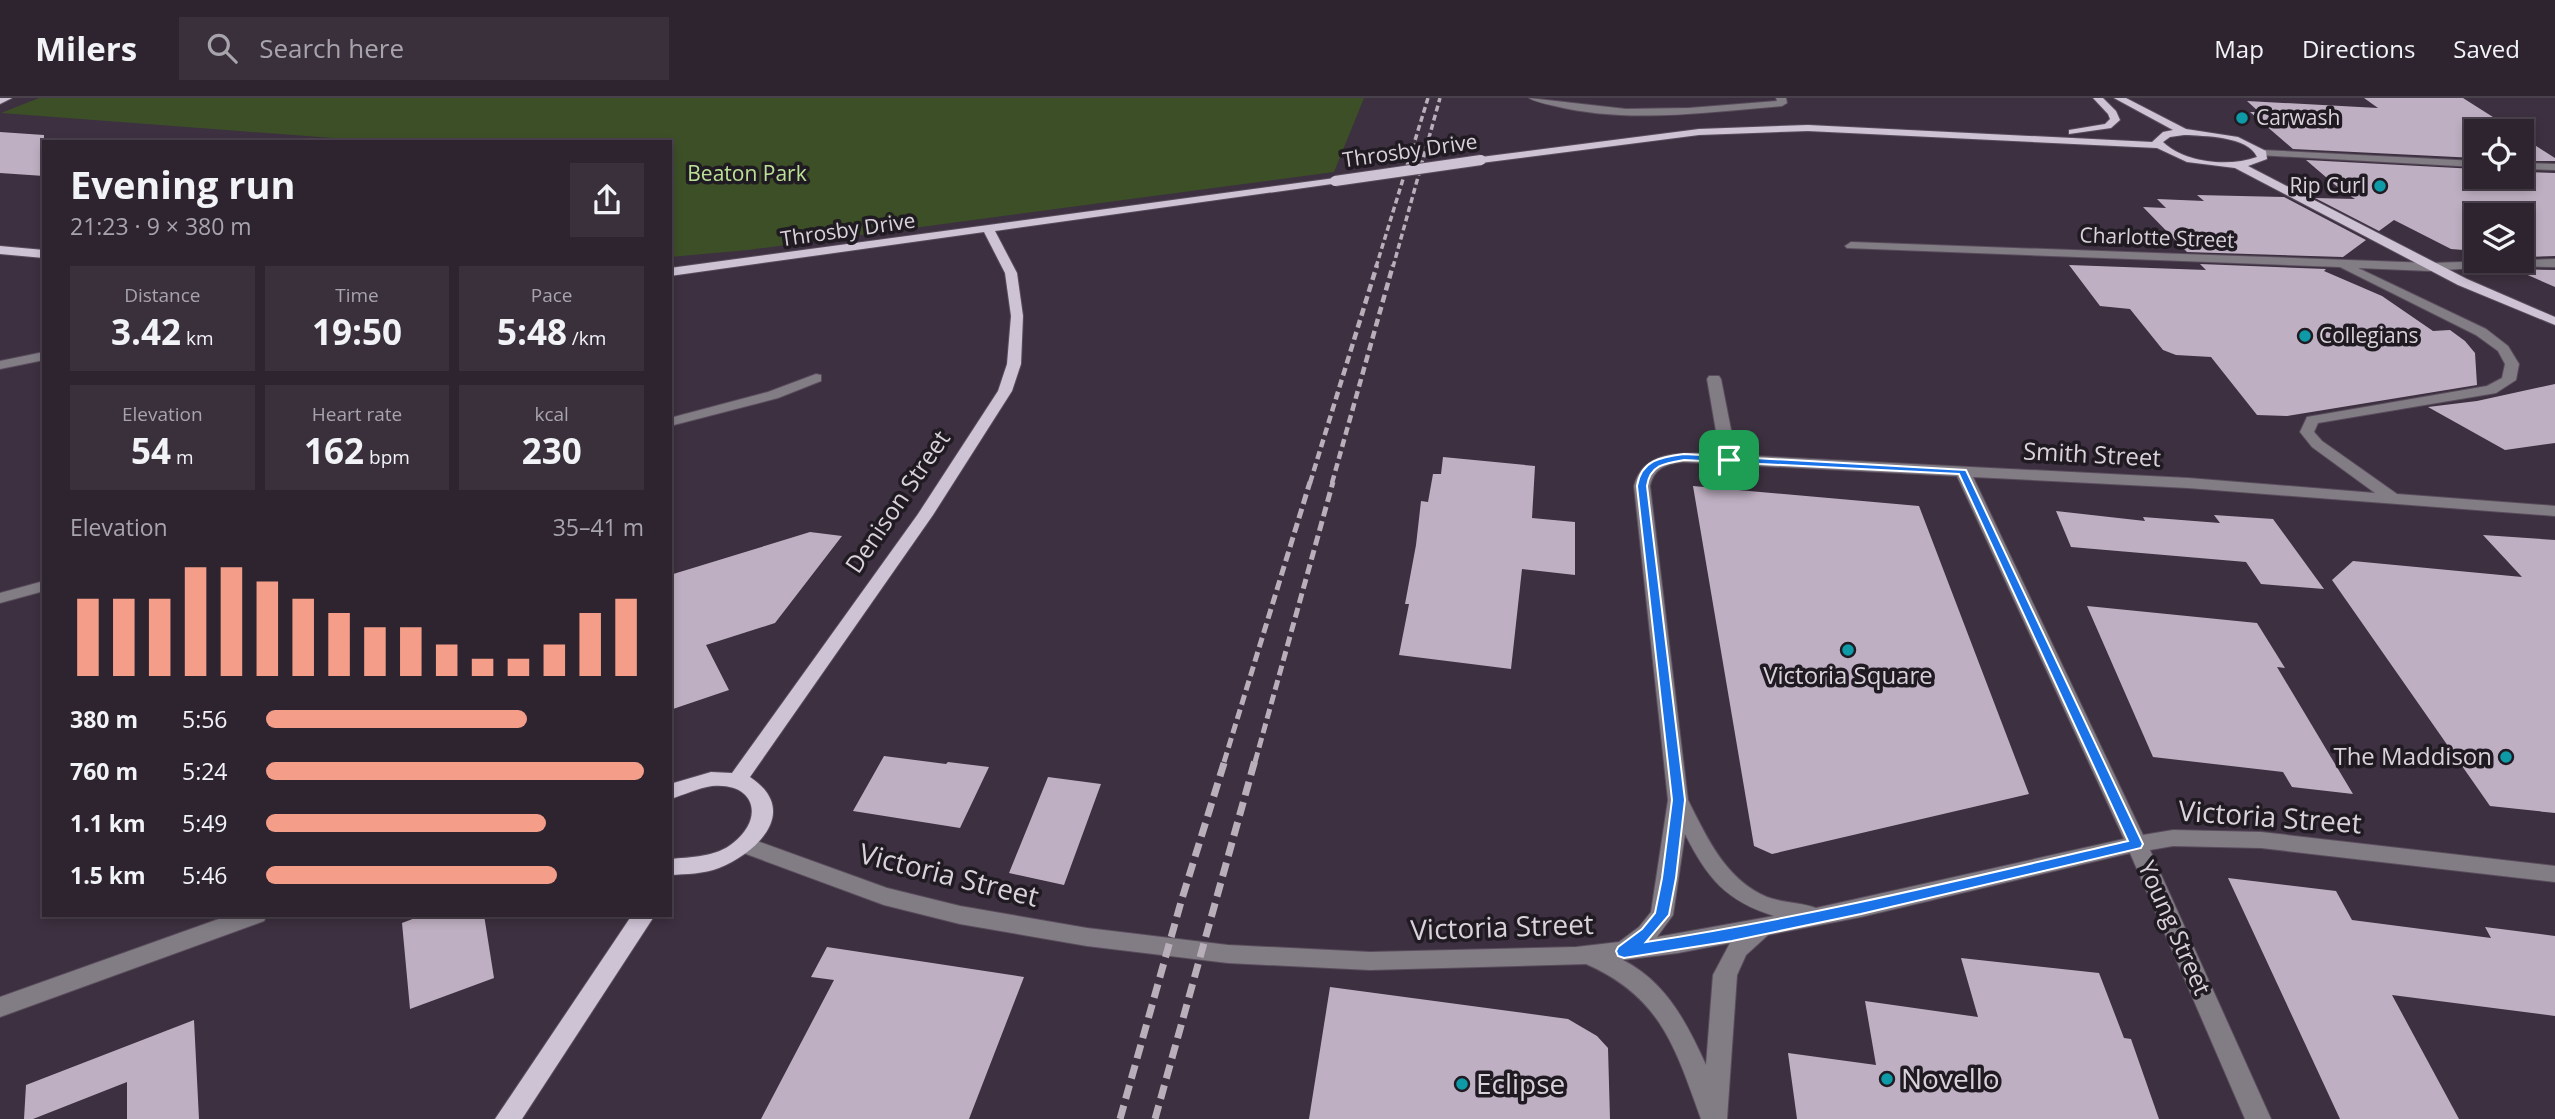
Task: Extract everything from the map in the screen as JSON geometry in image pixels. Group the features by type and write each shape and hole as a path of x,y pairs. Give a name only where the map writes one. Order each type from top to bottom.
{"main road":[{"path":"0,100 6,98"},
{"path":"2011,137 2080,132 2108,126 2115,117 2098,98"},
{"path":"2119,98 2184,132"},
{"name":"Throsby Drive","path":"672,272 1699,132 1808,128 2159,145"},
{"path":"2184,132 2224,136 2262,153 2262,159 2255,163 2238,165 2194,160 2176,155 2159,145 2159,138 2184,132"},
{"path":"2238,165 2313,202 2430,267 2500,300 2555,321"},
{"name":"Denison Street","path":"737,781 925,515 1005,391 1014,364 1017,316 1011,273 989,230"},
{"path":"0,250 42,254"},
{"path":"672,791 705,780 726,778 748,784 760,793 766,812 760,829 746,845 713,863 672,870"},
{"path":"508,1119 643,917"}],"street":[{"path":"1534,98 1565,107 1658,113 1782,103 1782,98"},
{"path":"2262,153 2464,163"},
{"path":"2534,166 2555,167"},
{"path":"2534,169 2555,180"},
{"name":"Charlotte Street","path":"1851,246 2430,267 2555,263"},
{"path":"2340,264 2480,332 2503,349 2512,364 2509,380 2491,390 2312,421 2307,432 2316,444 2367,482 2394,498"},
{"path":"0,365 42,356"},
{"path":"672,421 773,395 816,378"},
{"path":"1714,379 1729,460"},
{"name":"Smith Street","path":"1678,800 1642,486 1644,474 1652,465 1665,460 1684,457 2188,483 2555,511"},
{"name":"Young Street","path":"1963,472 2137,844 2258,1119"},
{"path":"0,598 42,587"},
{"path":"1678,800 1703,851 1737,891 1766,906 1824,916"},
{"path":"1624,951 1647,933 1662,915 1678,800"},
{"name":"Victoria Street","path":"746,845 884,896 960,915 1087,937 1228,954 1307,959 1470,960 1624,951 1762,929 2173,838 2261,840 2555,874"},
{"path":"0,1007 250,917"},
{"path":"1714,1119 1725,975 1738,949 1762,929"},
{"path":"1587,955 1620,968 1663,1004 1692,1062 1714,1119"}],"green space":[{"name":"Beaton Park","path":"39,98 1364,98 1334,172 748,250 672,257 672,140 359,140 1,113"}],"building":[{"path":"2364,98 2463,98 2496,119 2464,119 2464,157 2293,149 2250,112 2259,112 2247,101 2378,108"},
{"path":"0,132 44,135 42,176 0,173"},
{"path":"2534,145 2555,158 2555,161 2534,161"},
{"path":"2306,160 2464,168 2464,189 2534,189 2534,172 2555,173 2555,256 2534,257 2534,203 2464,203 2464,250 2451,249 2394,220 2379,231 2315,198 2355,199"},
{"path":"2197,195 2284,197 2366,240 2343,257 2187,252 2143,207 2166,208 2157,199 2204,201"},
{"name":"Collegians","path":"2200,264 2326,269 2324,271 2382,296 2433,331 2450,330 2465,341 2475,353 2477,385 2287,416 2257,415 2211,357 2176,355 2163,350 2130,309 2100,306 2069,265 2206,270"},
{"path":"2534,269 2555,270 2555,287 2523,273 2534,273"},
{"path":"2555,384 2555,443 2505,450 2428,407 2477,401"},
{"path":"1443,457 1535,466 1532,518 1575,522 1575,575 1522,569 1511,669 1399,655 1409,604 1405,604 1421,501 1428,502 1433,474 1441,474"},
{"name":"Victoria Square","path":"1693,486 1919,506 2029,794 1772,854 1754,846"},
{"path":"2056,511 2145,521 2143,517 2220,523 2214,515 2273,519 2324,589 2261,584 2246,562 2071,547"},
{"path":"810,532 842,536 775,623 706,645 729,690 672,709 672,574"},
{"path":"2483,535 2555,540 2555,813 2490,806 2332,580 2353,561 2522,577"},
{"path":"2087,606 2257,623 2285,668 2277,667 2353,794 2292,787 2283,772 2153,757"},
{"path":"884,756 989,767 960,828 853,811"},
{"path":"1048,777 1101,784 1064,885 1009,873"},
{"path":"2228,878 2336,891 2352,920 2491,938 2485,927 2555,936 2555,1016 2392,995 2459,1119 2340,1119"},
{"path":"418,917 484,917 494,978 410,1009 402,923"},
{"path":"827,947 1024,977 969,1119 761,1119 834,980 811,977"},
{"path":"1961,958 2099,973 2124,1038 2131,1039 2159,1119 1797,1119 1788,1053 1876,1065 1865,1001 1978,1017"},
{"name":"Eclipse","path":"1330,987 1568,1019 1597,1036 1608,1048 1610,1119 1309,1119"},
{"path":"194,1020 199,1119 127,1119 127,1082 33,1119 24,1119 26,1085"}],"railway":[{"path":"1376,267 1428,98"},
{"path":"1393,267 1440,98"},
{"path":"1310,483 1377,265"},
{"path":"1332,483 1393,265"},
{"path":"1224,762 1310,482"},
{"path":"1255,762 1333,482"},
{"path":"1120,1119 1181,902 1225,760"},
{"path":"1155,1119 1255,760"}],"place":[{"name":"Carwash","path":"2242,118"},
{"name":"Rip Curl","path":"2380,186"},
{"name":"Collegians","path":"2305,336"},
{"name":"Victoria Square","path":"1848,650"},
{"name":"The Maddison","path":"2506,757"},
{"name":"Novello","path":"1887,1079"},
{"name":"Eclipse","path":"1462,1084"}],"route":[{"path":"1684,457 1729,460 1963,472 2137,844 1732,935 1624,951 1656,925 1662,915 1678,800 1642,486 1644,474 1652,465 1665,460 1684,457"}]}
